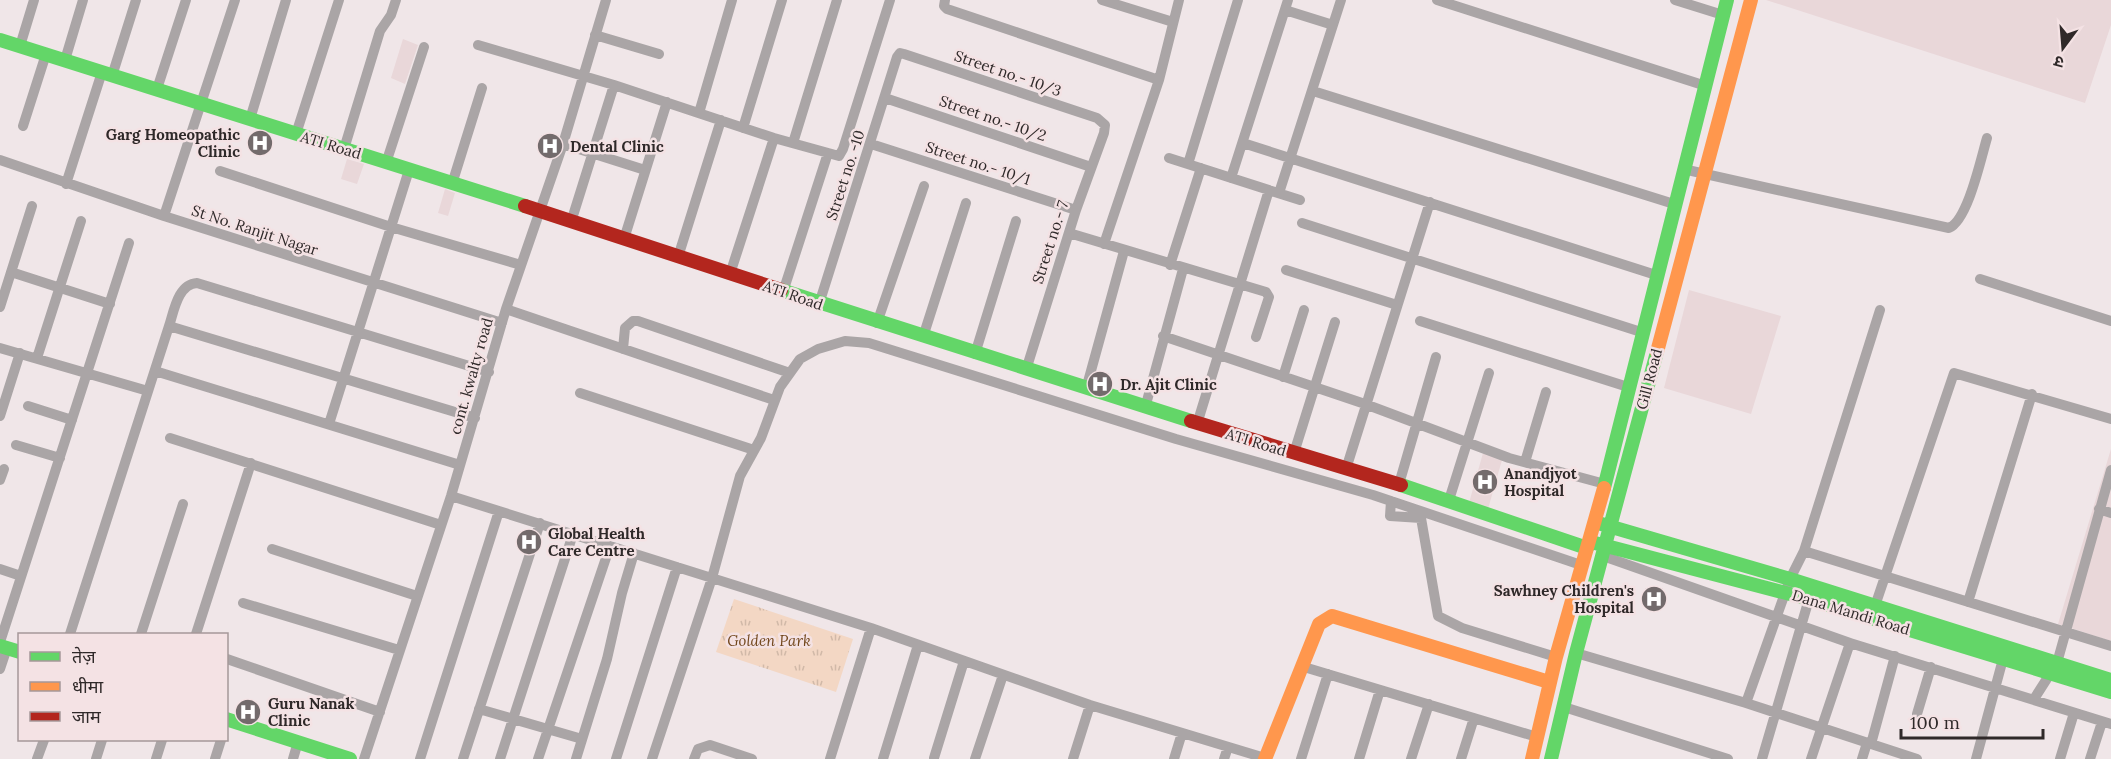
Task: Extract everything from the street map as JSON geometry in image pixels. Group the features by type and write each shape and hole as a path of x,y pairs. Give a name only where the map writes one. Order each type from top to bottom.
{"street":[{"path":"20,46 34,0"},
{"path":"65,60 83,0"},
{"path":"66,184 136,0"},
{"path":"157,89 186,0"},
{"path":"164,216 235,0"},
{"path":"250,119 286,0"},
{"path":"296,134 339,0"},
{"path":"344,149 380,31 391,15 396,0"},
{"name":"cont. kwalty road","path":"364,759 451,496 506,309 562,144 606,0"},
{"path":"699,112 732,0"},
{"path":"744,128 782,0"},
{"path":"793,144 837,0"},
{"path":"478,45 614,85 793,144 839,156 890,0"},
{"path":"945,0 944,6 947,9 1159,80"},
{"path":"1102,0 1173,22"},
{"path":"1104,244 1159,80 1179,0"},
{"path":"1188,164 1238,0"},
{"path":"1197,424 1219,357 1239,284 1274,192 1291,157 1341,0"},
{"path":"1437,0 1706,86"},
{"path":"1676,0 1723,15"},
{"name":"Gill Road","path":"1532,759 1549,682 1605,484 1641,332 1727,0"},
{"name":"Gill Road","path":"1551,759 1576,653 1751,0"},
{"path":"1231,178 1287,5 1334,25"},
{"path":"596,35 659,54"},
{"name":"ATI Road","path":"0,40 540,211 877,323 1144,408 1399,484 1588,544"},
{"path":"386,163 424,47"},
{"path":"23,126 46,54"},
{"name":"Street no. -10","path":"819,304 899,54"},
{"name":"Street no.- 10/3","path":"899,54 1097,118 1105,125"},
{"path":"571,222 614,85"},
{"path":"452,184 482,88"},
{"path":"1313,91 1674,204"},
{"name":"Street no.- 10/2","path":"885,98 1091,167"},
{"path":"624,239 667,102"},
{"path":"678,257 721,120"},
{"name":"Street no.- 7","path":"1026,370 1076,210 1104,134 1105,125"},
{"path":"730,274 774,138"},
{"path":"1683,169 1949,228 1957,223 1964,210 1987,138"},
{"path":"1243,142 1656,275"},
{"path":"562,144 645,170"},
{"name":"Street no.- 10/1","path":"872,144 1076,210"},
{"path":"783,292 828,153"},
{"path":"1169,158 1300,200"},
{"name":"St No. Ranjit Nagar","path":"0,160 164,216 502,323"},
{"path":"1170,265 1201,168"},
{"path":"329,424 409,170"},
{"path":"220,171 391,227 521,265"},
{"path":"877,323 924,186"},
{"path":"1346,469 1430,202"},
{"path":"923,337 966,203"},
{"path":"0,307 32,206"},
{"path":"37,358 81,221"},
{"path":"975,354 1016,221"},
{"path":"1302,223 1641,332"},
{"path":"1069,233 1269,294 1256,337"},
{"path":"0,669 7,647 21,576 129,243"},
{"path":"1086,389 1125,251"},
{"path":"1144,408 1162,336 1183,269"},
{"path":"1286,270 1397,305"},
{"path":"11,272 110,304"},
{"path":"1980,279 2111,321"},
{"path":"70,633 169,326 183,290 188,284 197,283 489,372"},
{"path":"506,309 774,400"},
{"path":"1282,377 1304,310"},
{"path":"1746,703 1788,586 1804,551 1880,310"},
{"path":"623,349 625,328 633,321 638,321 788,372"},
{"path":"1294,453 1335,321"},
{"path":"1420,321 1628,387"},
{"path":"169,326 345,377 475,418"},
{"path":"1162,336 1219,357 1365,404 1525,462 1605,484"},
{"path":"652,759 712,578 740,476 761,438 774,400 788,372 800,359 844,341 859,341 1176,439 1391,501 1581,565"},
{"path":"0,348 148,391"},
{"path":"0,416 20,353"},
{"path":"1399,484 1436,357"},
{"path":"154,371 460,465"},
{"path":"1449,500 1489,373"},
{"path":"1875,606 1954,373 2111,419"},
{"path":"1525,462 1546,392"},
{"path":"580,393 754,450"},
{"path":"1968,602 2032,394"},
{"path":"28,406 72,420"},
{"path":"170,438 441,525"},
{"path":"16,445 60,458"},
{"path":"196,633 250,463"},
{"path":"0,480 4,469"},
{"path":"2034,699 2054,668 2066,633 2111,470"},
{"path":"451,496 871,628 1090,705 1265,759 1304,667 1319,624 1332,616 1549,682"},
{"path":"1391,501 1390,516 1421,519 1438,616 1462,628 1556,657"},
{"path":"141,633 183,504"},
{"path":"2099,509 2111,513"},
{"path":"420,759 499,511"},
{"path":"1595,522 1788,586 1875,606 2054,668 2111,680"},
{"path":"464,759 540,523"},
{"path":"500,759 573,534"},
{"name":"Dana Mandi Road","path":"1588,544 1604,551 1788,586 1809,599 2003,659 2054,668 2111,692"},
{"path":"538,759 610,546"},
{"path":"272,549 417,596"},
{"path":"1604,551 1850,643 1996,686 2106,723 2090,759"},
{"path":"1804,551 2111,646"},
{"path":"576,759 610,648 622,593 634,553"},
{"path":"616,759 677,567"},
{"path":"0,569 21,576"},
{"path":"1762,759 1809,599"},
{"path":"243,603 399,650"},
{"path":"830,759 871,628"},
{"path":"1811,759 1850,643"},
{"path":"883,759 918,645"},
{"path":"1576,653 1746,703 1774,715 1822,727 1917,759"},
{"path":"1867,743 1871,744 1895,656"},
{"path":"228,659 380,712"},
{"path":"1976,759 2003,659"},
{"path":"934,758 964,661"},
{"path":"1304,667 1537,737"},
{"path":"1917,714 1931,667"},
{"path":"1301,759 1328,674"},
{"path":"975,759 1003,675"},
{"path":"1359,759 1380,690"},
{"path":"1411,759 1429,704"},
{"path":"1073,759 1090,705"},
{"path":"1564,707 1728,759"},
{"path":"479,709 582,739"},
{"path":"2060,759 2074,713"},
{"path":"1461,759 1474,718"},
{"path":"228,719 350,759"},
{"path":"1174,759 1182,733"},
{"path":"38,759 44,741"},
{"path":"96,759 102,741"},
{"path":"156,759 162,741"},
{"path":"215,759 221,741"},
{"path":"293,759 298,742"},
{"path":"1862,759 1867,743"},
{"path":"694,759 698,749 710,745 748,758"},
{"path":"1224,759 1228,747"}],"shaded area":[{"path":"1766,0 2111,0 2111,25 2085,103"},
{"path":"403,39 418,45 405,84 391,78"},
{"path":"347,159 364,164 357,184 341,179"},
{"path":"445,189 455,193 448,216 438,213"},
{"path":"1689,290 1781,316 1751,414 1664,388"},
{"path":"2111,449 2111,641 2058,624"},
{"name":"Anandjyot Hospital","path":"1483,453 1502,460 1488,509 1469,503"}],"green space":[{"name":"Golden Park","path":"734,599 853,639 836,692 716,652"}],"traffic: fast":[{"path":"1604,488 1727,0"},
{"path":"0,40 525,206"},
{"path":"781,290 1191,421"},
{"path":"1551,759 1576,653 1657,352"},
{"path":"1401,485 1587,548"},
{"path":"1598,523 1790,579 2111,680"},
{"path":"1595,543 1809,599 2111,692"},
{"path":"0,646 18,651"},
{"path":"228,720 350,759"}],"traffic: slow":[{"path":"1657,352 1751,0"},
{"path":"1532,759 1556,657 1604,488"},
{"path":"1265,759 1319,624 1332,616 1549,682"}],"traffic: jam":[{"path":"525,206 781,290"},
{"path":"1191,421 1401,485"}],"place":[{"name":"Garg Homeopathic Clinic","path":"260,143"},
{"name":"Dental Clinic","path":"550,146"},
{"name":"Dr. Ajit Clinic","path":"1100,384"},
{"name":"Anandjyot Hospital","path":"1485,482"},
{"name":"Global Health Care Centre","path":"529,542"},
{"name":"Sawhney Children's Hospital","path":"1654,599"},
{"name":"Guru Nanak Clinic","path":"248,712"}]}
